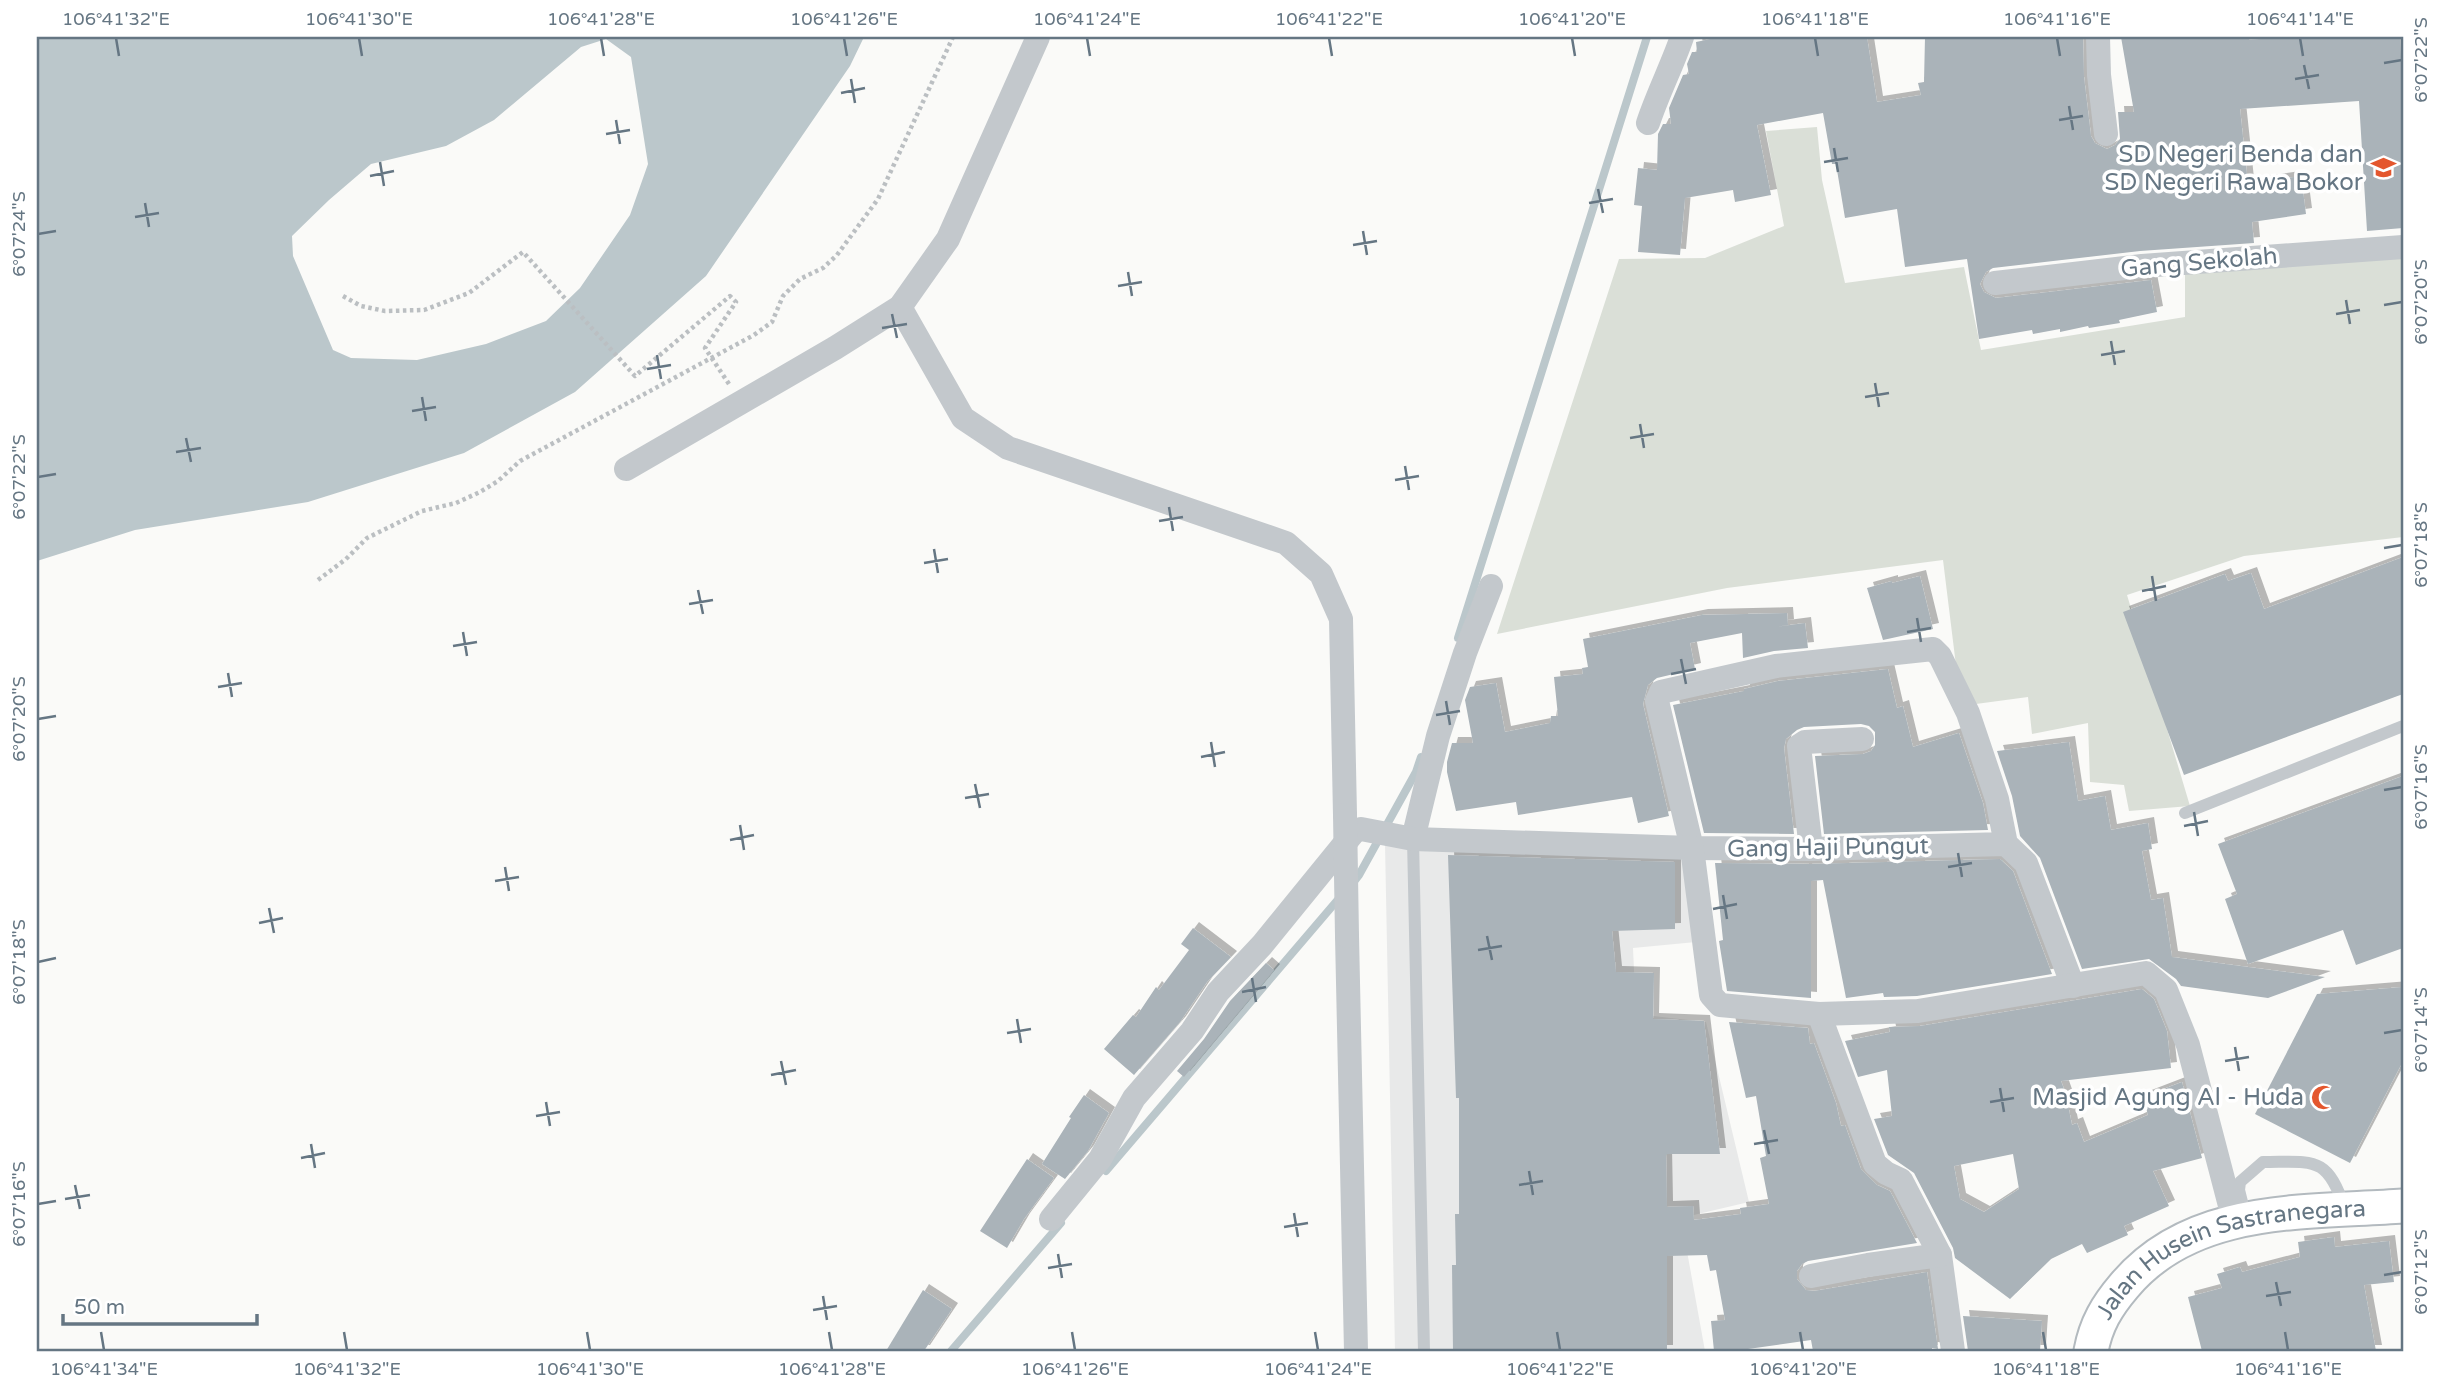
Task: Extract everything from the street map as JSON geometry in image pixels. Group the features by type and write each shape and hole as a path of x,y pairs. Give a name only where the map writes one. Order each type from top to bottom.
{"main road":[{"name":"Jalan Husein Sastranegara","path":"2091,1351 2094,1334 2105,1308 2135,1272 2162,1251 2198,1231 2240,1220 2403,1206"}],"street":[{"path":"626,469 835,348 900,307 948,239 1038,37"},
{"path":"1648,123 1682,37"},
{"path":"2098,37 2099,75 2106,134"},
{"name":"Gang Sekolah","path":"1995,283 2142,266 2403,247"},
{"path":"900,307 963,418 1008,448 1286,543 1321,574 1341,619 1356,1351"},
{"path":"1407,838 1465,653 1491,586"},
{"name":"Gang Haji Pungut","path":"2073,986 2026,863 2006,844 1997,799 1968,713 1940,656 1933,649 1776,666 1661,692 1657,701 1692,848 1711,995 1714,1001 1720,1005 1819,1014 1918,1011 2073,986 2146,973 2166,990 2188,1045 2240,1220"},
{"path":"1811,849 1799,747 1805,742 1862,739"},
{"name":"Gang Haji Pungut","path":"1051,1219 1100,1159 1135,1098 1192,1031 1218,992 1262,946 1354,832 1361,829 1407,838 1692,848 1811,849 2006,844"},
{"path":"1819,1014 1875,1164 1901,1180 1940,1255 1953,1351"},
{"path":"1811,1276 1940,1255"}],"lane":[{"path":"2185,813 2403,726"},
{"path":"1407,838 1424,1351"},
{"path":"2240,1220 2240,1182 2263,1162 2308,1162 2327,1169 2337,1185 2346,1210"}],"path":[{"path":"318,580 346,559 367,538 422,511 456,503 480,492 498,481 520,461 712,358 772,322 783,296 800,279 823,268 837,255 878,199 953,37"},
{"path":"342,296 361,306 386,311 424,310 469,293 523,252 635,376 730,296 736,302 705,348 741,402"}],"shaded area":[{"path":"37,37 864,37 850,66 706,276 575,392 464,453 308,502 135,530 37,561","holes":["606,39 631,57 648,164 630,215 580,288 546,321 486,344 417,360 351,358 333,350 293,256 292,236 371,164 446,146 494,120 581,47"]},
{"path":"1817,127 1822,180 1845,283 1964,267 1981,350 2185,317 2185,266 2403,258 2403,537 2244,556 2127,595 2190,806 2129,811 2124,785 2090,782 2088,723 2032,734 2028,697 1961,706 1943,560 1727,588 1497,634 1619,259 1705,258 1784,226 1766,131"},
{"path":"1695,842 1696,942 1633,948 1636,1014 1706,1022 1749,1202 1681,1218 1705,1351 1395,1351 1385,844"}],"building":[{"path":"1720,37 1867,37 1877,102 1921,95 1918,83 1924,82 1925,37 2083,37 2084,77 2091,136 2095,143 2107,149 2120,139 2118,112 2134,112 2121,37 2249,37 2249,40 2285,37 2400,37 2403,228 2367,231 2359,101 2240,109 2248,184 2301,176 2306,214 2252,222 2254,243 2140,251 1993,268 1986,272 1980,284 1984,292 1996,298 2151,280 2157,312 2119,320 2120,323 2089,328 2033,334 2032,330 1979,339 1967,259 1905,267 1897,209 1845,218 1836,164 1832,164 1823,113 1757,125 1771,195 1735,202 1733,190 1685,198 1680,255 1638,252 1642,206 1634,205 1638,168 1657,170 1658,134 1663,124 1671,124 1669,108 1683,75 1689,74 1687,64 1692,52 1697,52 1696,42"},
{"path":"2403,557 2403,694 2184,775 2123,612 2225,574 2228,581 2251,573 2264,609"},
{"path":"1920,576 1933,629 1883,640 1867,588"},
{"path":"1787,613 1788,625 1775,627 1805,623 1808,648 1774,651 1743,658 1742,633 1690,643 1695,669 1657,678 1648,685 1643,704 1669,816 1638,823 1632,797 1518,815 1516,802 1456,811 1447,762 1452,743 1473,743 1465,700 1470,687 1496,683 1505,732 1550,723 1551,716 1558,716 1554,677 1583,674 1582,668 1588,667 1583,639 1702,615"},
{"path":"1888,669 1897,708 1903,706 1913,747 1959,733 1983,803 1988,830 1824,834 1815,756 1863,754 1871,751 1875,745 1875,732 1869,726 1861,724 1804,727 1786,739 1784,748 1794,834 1704,833 1673,705 1744,691 1778,681"},
{"path":"2069,742 2078,801 2105,796 2111,830 2148,823 2152,849 2142,851 2151,900 2163,898 2172,957 2325,977 2268,998 2181,986 2176,979 2149,959 2082,969 2040,858 2020,836 2012,796 1997,751"},
{"path":"2403,776 2403,948 2356,965 2343,930 2248,964 2225,899 2237,894 2218,844"},
{"path":"1448,855 1675,862 1675,929 1612,931 1616,972 1654,973 1653,1019 1704,1021 1720,1154 1666,1154 1667,1207 1693,1206 1694,1220 1741,1214 1740,1208 1769,1204 1760,1158 1766,1156 1756,1096 1746,1098 1729,1022 1808,1028 1810,1044 1814,1043 1836,1103 1841,1126 1845,1125 1861,1169 1877,1185 1890,1191 1917,1243 1808,1261 1797,1271 1797,1279 1806,1290 1814,1291 1927,1272 1938,1349 1813,1351 1811,1340 1748,1349 1749,1351 1714,1351 1711,1321 1725,1320 1716,1270 1710,1271 1707,1255 1667,1256 1667,1351 1453,1351 1452,1265 1456,1265 1455,1214 1459,1214 1459,1098 1456,1098"},
{"path":"2000,859 2013,871 2052,974 1917,996 1884,997 1883,993 1846,998 1823,880 1811,881 1811,998 1727,991 1719,941 1723,940 1715,863 1811,864"},
{"path":"1193,928 1231,957 1207,982 1180,1022 1134,1075 1104,1049 1133,1015 1136,1017 1156,987 1159,990 1189,950 1181,944"},
{"path":"1266,963 1274,970 1184,1077 1177,1071 1204,1039 1230,1001"},
{"name":"Masjid Agung Al - Huda","path":"2403,987 2403,1061 2350,1163 2255,1114 2317,994"},
{"path":"2142,989 2154,999 2167,1031 2171,1068 2061,1081 2072,1125 2077,1123 2084,1142 2148,1115 2143,1097 2182,1082 2202,1158 2153,1171 2169,1206 2124,1226 2128,1235 2087,1253 2082,1244 2051,1259 2010,1299 1955,1258 1953,1248 1914,1173 1888,1155 1874,1119 1892,1116 1887,1070 1858,1077 1845,1041 1890,1032 1889,1027 1920,1026","holes":["2013,1154 2019,1189 1984,1212 1960,1199 1954,1166"]},
{"path":"1084,1095 1109,1113 1088,1151 1065,1179 1042,1164"},
{"path":"1027,1159 1054,1178 1007,1248 980,1231"},
{"path":"2334,1237 2335,1247 2389,1241 2394,1282 2364,1285 2376,1351 2202,1351 2188,1297 2222,1288 2217,1274 2240,1267 2242,1272 2300,1257 2298,1242"},
{"path":"923,1290 952,1309 924,1351 886,1351"},
{"path":"1963,1316 2042,1321 2040,1351 1968,1351"}],"waterway":[{"path":"1458,638 1647,37"},
{"path":"1352,884 1416,772 1421,757"},
{"path":"1106,1171 1341,896"},
{"path":"951,1351 1061,1223"}],"place":[{"name":"SD Negeri Benda dan SD Negeri Rawa Bokor","path":"2383,168"},
{"name":"Masjid Agung Al - Huda","path":"2324,1097"}]}
